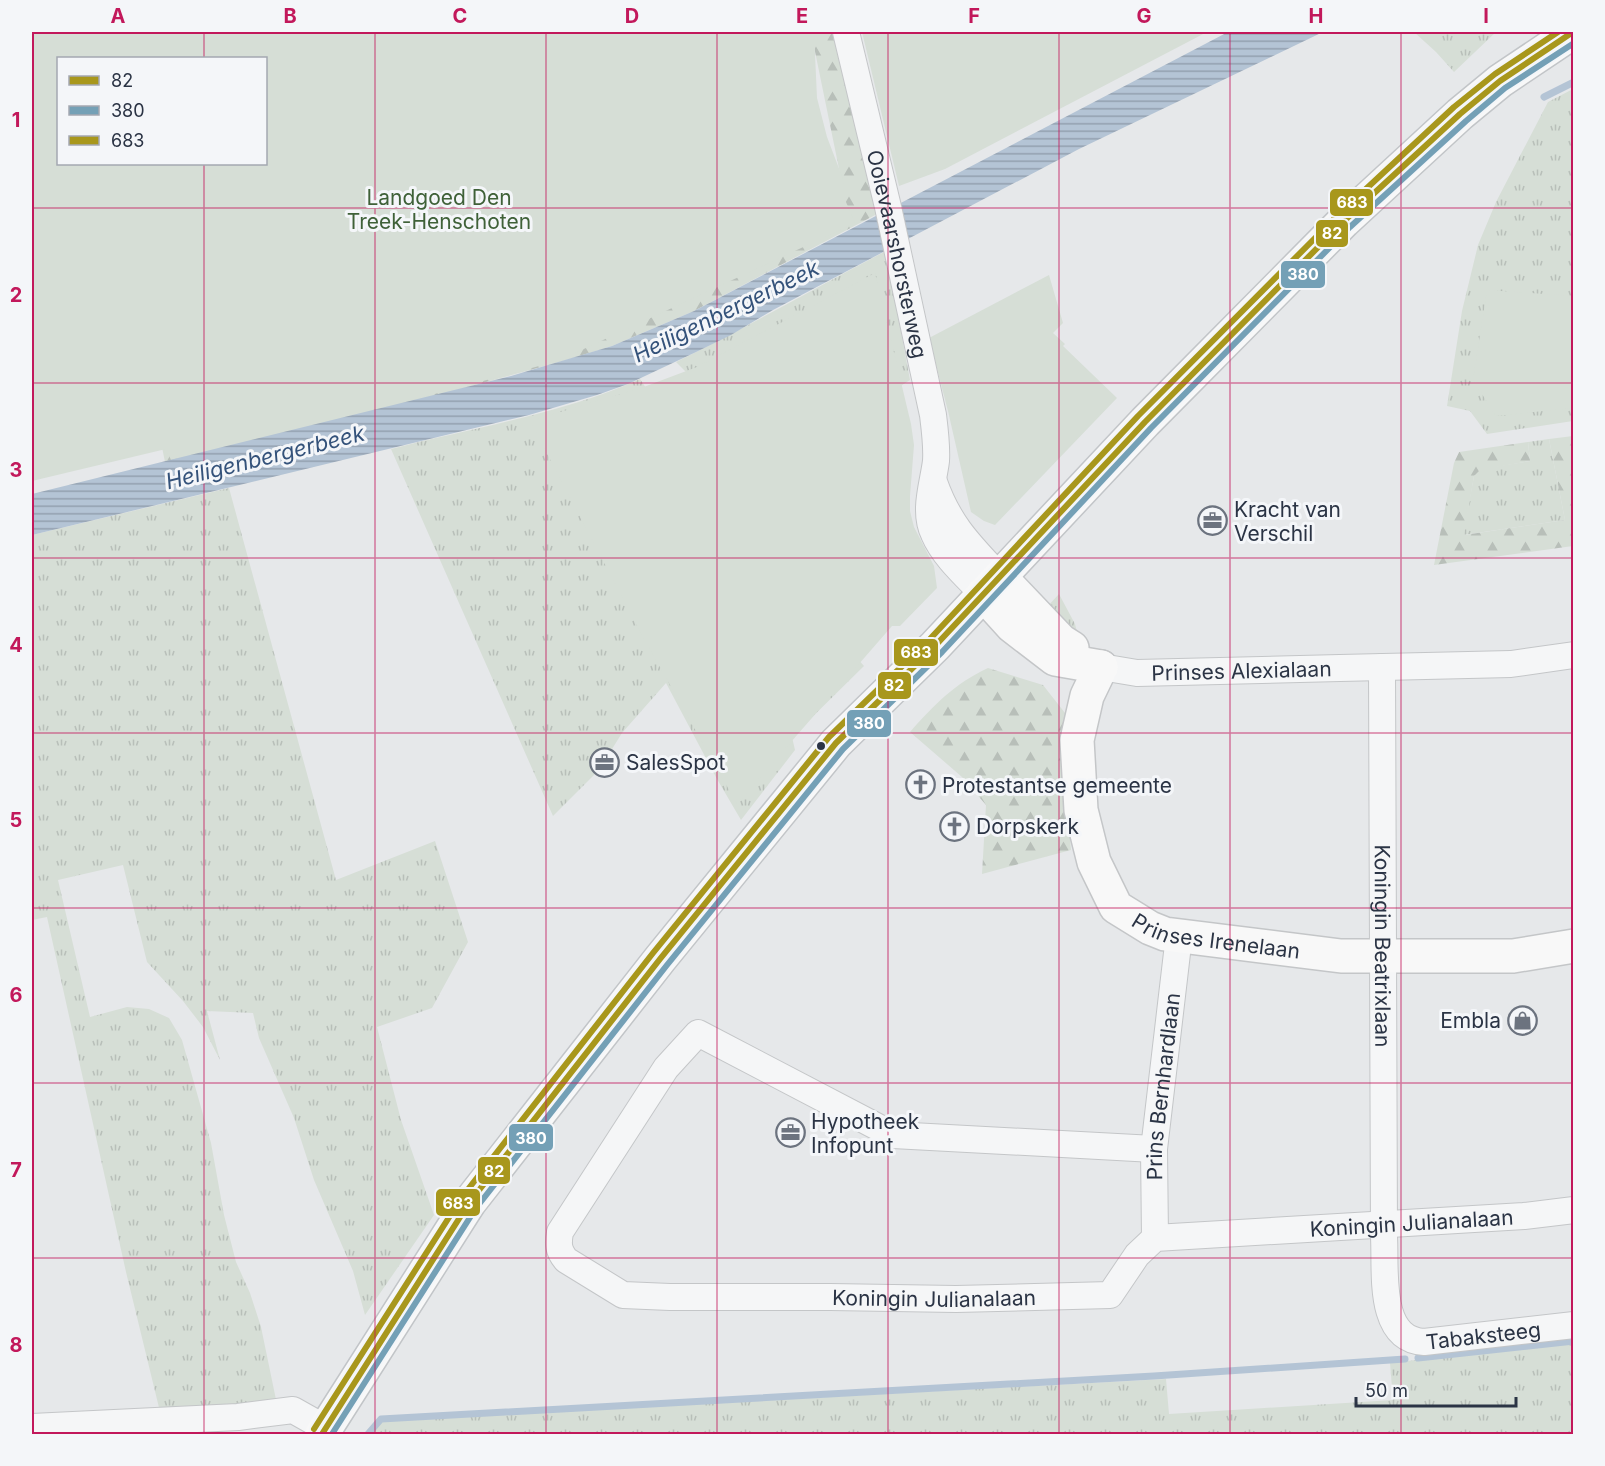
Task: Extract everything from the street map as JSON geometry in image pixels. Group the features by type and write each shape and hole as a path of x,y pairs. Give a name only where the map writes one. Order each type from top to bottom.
{"main road":[{"path":"323,1431 469,1203 660,959 836,743 935,646 1145,422 1344,221 1460,114 1500,81 1573,32"},
{"path":"992,586 1012,626 1055,659 1101,667"},
{"name":"Prinses Irenelaan","path":"1101,667 1087,696 1077,740 1081,810 1094,862 1116,907 1150,928 1165,934 1341,956 1513,956 1574,946"}],"street":[{"name":"Ooievaarshorsterweg","path":"846,32 888,207 933,415 936,441 929,498 929,518 933,534 945,553 992,586"},
{"name":"Prinses Alexialaan","path":"1101,667 1137,673 1511,664 1574,655"},
{"name":"Koningin Beatrixlaan","path":"1382,667 1384,1223"},
{"name":"Prins Bernhardlaan","path":"1155,1238 1154,1149 1179,936"},
{"name":"Koningin Julianalaan","path":"1154,1149 893,1135 698,1033 666,1068 560,1232 559,1251 566,1260 623,1294 670,1298 956,1299 1110,1295 1137,1255 1155,1238 1524,1216 1574,1210"},
{"name":"Tabaksteeg","path":"1384,1223 1388,1310 1397,1330 1409,1339 1427,1342 1574,1325"},
{"path":"32,1427 238,1417 293,1410 323,1431"}],"green space":[{"name":"Landgoed Den Treek-Henschoten","path":"32,32 814,32 817,98 827,137 843,179 846,202 855,223 558,361 341,419 171,460 166,449 32,481"},
{"path":"811,32 832,32 877,214 694,311 612,346 431,397 165,462 104,165 126,165 845,198"},
{"path":"862,32 1207,32 945,169 899,186"},
{"path":"1414,32 1496,32 1454,72"},
{"path":"1573,89 1573,421 1487,434 1470,411 1447,406 1462,311 1478,245 1496,202 1548,102"},
{"path":"886,251 910,380 831,430 744,430 676,362 729,335"},
{"path":"875,273 911,424 914,445 910,511 914,527 934,566 937,588 900,626 892,626 737,804 643,637 530,421 641,388 697,367"},
{"path":"1049,275 1063,323 1053,333 1065,344 1063,346 1117,398 995,525 971,512 929,338"},
{"path":"1487,290 1573,296 1573,408 1496,416 1473,380"},
{"path":"640,379 759,558 775,566 864,666 792,737 795,750 741,820 666,683 622,733 599,770 553,816 391,449 549,411"},
{"path":"1573,436 1573,546 1434,565 1454,463 1459,452 1528,442 1530,461 1480,470 1474,476 1464,535 1565,520 1549,439"},
{"path":"1549,439 1565,520 1463,535 1474,476 1480,469 1530,461 1528,442"},
{"path":"229,488 336,880 435,841 468,942 432,1008 377,1027 401,1120 434,1215 365,1315 353,1271 314,1180 294,1118 259,1038 253,1013 207,1011 220,1060 203,1027 183,1001 147,962 123,865 58,880 90,1017 127,1007 149,1009 169,1018 182,1040 211,1143 224,1215 236,1262 250,1293 261,1327 280,1419 162,1420 126,1272 47,917 32,920 32,535"},
{"path":"1059,594 1075,624 1080,644 1046,608"},
{"path":"988,668 1043,685 1065,713 1064,761 1071,850 982,874 986,805 962,777 910,732 946,696 965,681"},
{"path":"1573,1342 1573,1434 374,1434 375,1421 1166,1379 1169,1414 1393,1400 1390,1363"}],"water":[{"name":"Heiligenbergerbeek","path":"1228,32 1323,32 1079,149 773,310 731,335 628,384 529,415 32,535 32,494 511,376 612,346 694,311"}],"waterway":[{"path":"1544,97 1574,82"},
{"path":"1418,1358 1574,1341"},
{"path":"368,1434 381,1419 1154,1376 1405,1359"}],"transit line":[{"name":"683","path":"314,1429 462,1197 653,953 829,737 929,640 1138,416 1338,215 1454,107 1495,74 1558,32"},
{"name":"82","path":"322,1434 469,1203 660,959 836,743 935,646 1145,422 1344,221 1460,114 1500,81 1573,32"},
{"name":"380","path":"332,1434 476,1208 667,965 843,749 942,652 1151,428 1350,227 1505,88 1574,43"}],"place":[{"name":"Kracht van Verschil","path":"1213,521"},
{"name":"SalesSpot","path":"605,762"},
{"name":"Protestantse gemeente","path":"921,785"},
{"name":"Dorpskerk","path":"955,826"},
{"name":"Embla","path":"1522,1020"},
{"name":"Hypotheek Infopunt","path":"790,1133"}]}
